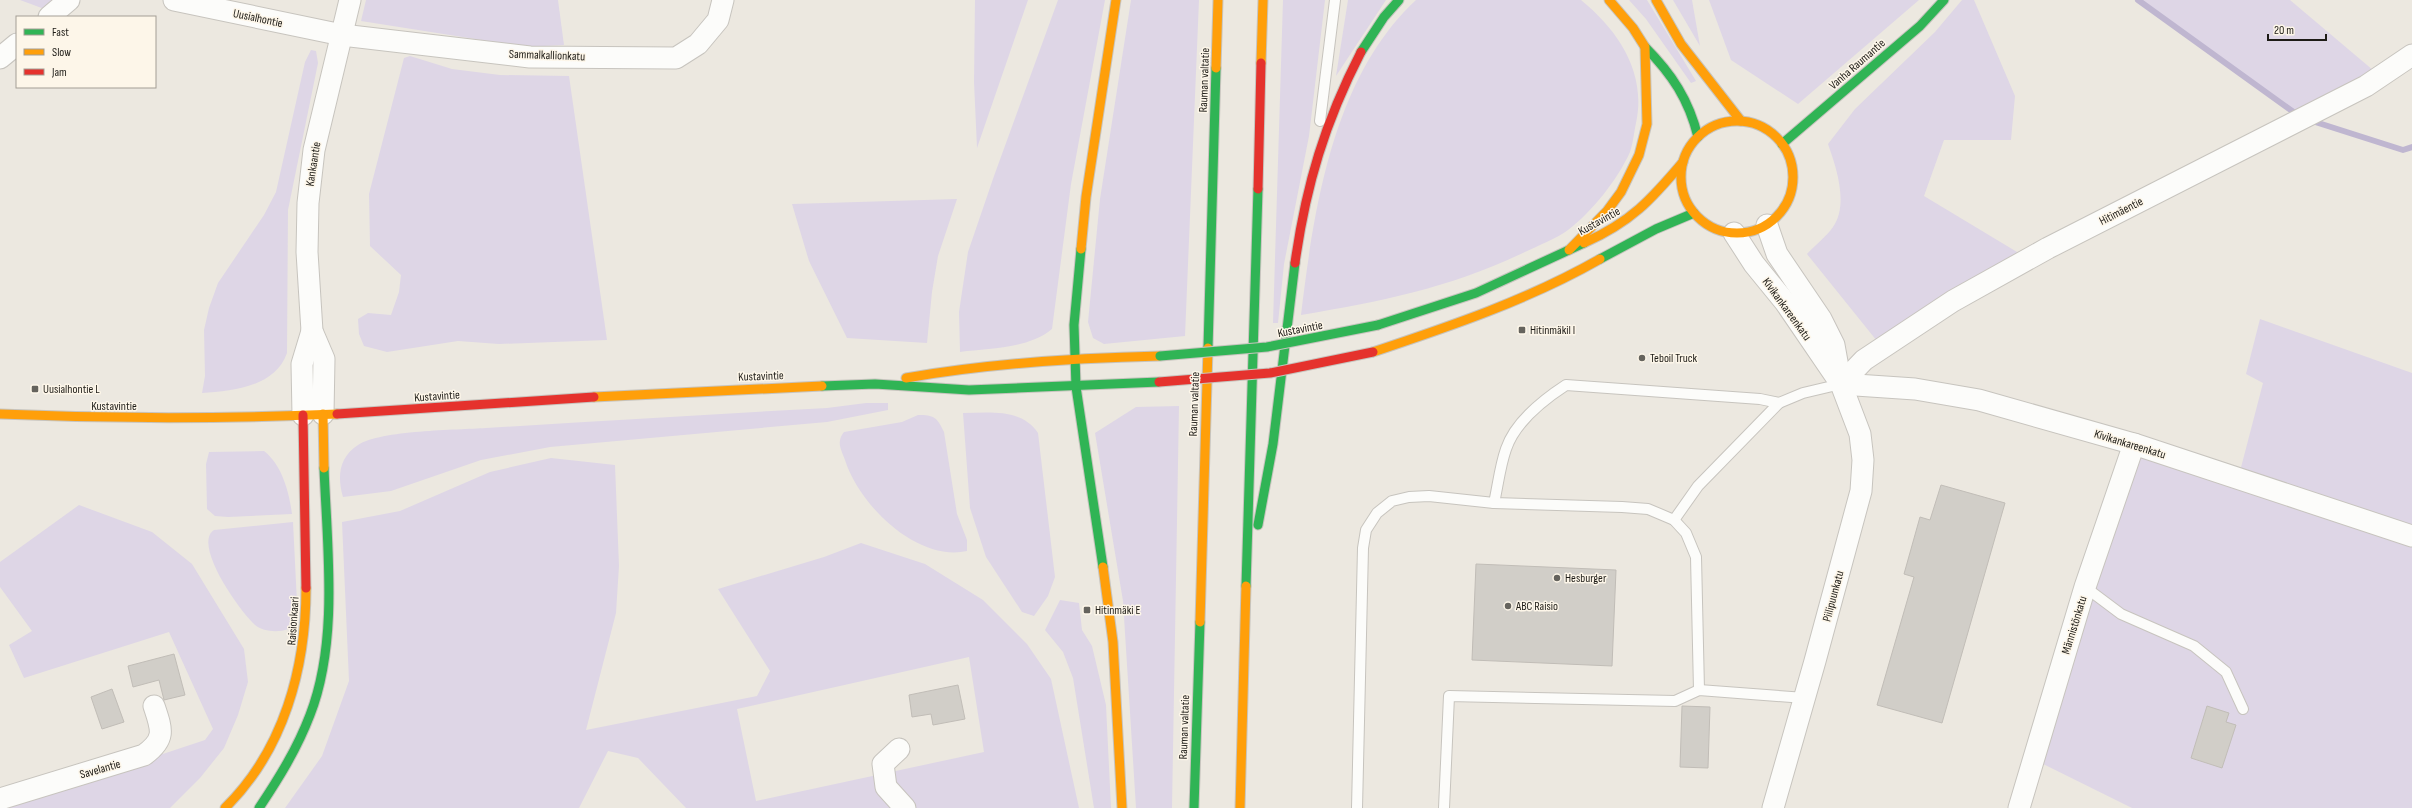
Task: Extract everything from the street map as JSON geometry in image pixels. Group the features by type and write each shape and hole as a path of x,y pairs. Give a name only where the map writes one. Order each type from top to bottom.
{"main road":[{"path":"1116,0 1086,197 1074,324 1076,387 1107,588 1118,707 1122,808"},
{"name":"Rauman valtatie","path":"1194,808 1218,0"},
{"path":"1240,808 1263,0"},
{"path":"1245,593 1273,445 1300,229 1317,152 1339,92 1356,60 1372,32 1399,0"},
{"path":"1609,0 1630,23 1645,47 1663,65 1689,102 1698,137"},
{"path":"1656,0 1681,44 1741,121"},
{"name":"Vanha Raumantie","path":"1782,144 1920,26 1944,0"},
{"path":"1569,250 1616,198 1639,155 1647,124 1645,47"},
{"path":"1741,121 1757,125 1771,132 1782,144 1791,160 1793,179 1790,197 1780,212 1767,225 1751,231 1734,233 1719,230 1706,223 1694,213 1685,197 1681,180 1683,162 1689,148 1698,137 1710,128 1726,122 1741,121"},
{"name":"Kustavintie","path":"875,384 967,367 1075,358 1160,356 1267,347 1378,325 1422,313 1477,293 1530,271 1619,226 1638,211 1683,162"},
{"name":"Kustavintie","path":"0,414 95,418 237,418 323,414 658,392 875,384 969,390 1076,387 1270,373 1373,352 1471,320 1547,288 1663,225 1694,213"},
{"path":"258,808 279,782 304,734 322,673 329,613 322,456 323,414"},
{"name":"Raisionkaari","path":"225,808 249,779 266,754 282,723 297,684 304,646 308,606 302,415"}],"street":[{"path":"50,16 69,0"},
{"name":"Uusialhontie","path":"174,0 342,35"},
{"name":"Kankaantie","path":"323,414 324,359 312,331 307,252 308,203 314,150 350,0"},
{"name":"Sammalkallionkatu","path":"342,35 530,57 676,58 698,44 718,20 722,0"},
{"path":"0,58 16,45"},
{"name":"Hitimäentie","path":"1840,384 1864,360 1953,301 2048,248 2366,86 2412,55"},
{"name":"Kivikankareenkatu","path":"1767,225 1777,254 1821,319 1834,345 1840,384"},
{"name":"Kivikankareenkatu","path":"1734,233 1754,264 1786,302 1840,384"},
{"name":"Kankaantie","path":"302,415 302,364 312,331"},
{"name":"Kivikankareenkatu","path":"1840,384 1915,389 1978,400 2134,444 2412,536"},
{"name":"Piilipuunkatu","path":"1773,808 1805,698 1860,491 1863,460 1860,434 1840,384"},
{"name":"Männistönkatu","path":"2019,808 2085,587 2134,444"},
{"name":"Savelantie","path":"0,799 144,755 155,747 161,736 160,723 154,706"},
{"path":"899,748 883,764 886,787 905,808"}],"lane":[{"path":"1317,152 1335,0"},
{"path":"1674,520 1698,486 1778,403 1803,393 1840,384"},
{"path":"1494,503 1506,448 1512,438 1542,401 1566,385 1760,399 1778,403"},
{"path":"1357,808 1363,548 1366,530 1377,513 1392,502 1409,497 1429,496 1494,503 1622,507 1648,509 1674,520 1686,533 1696,557 1699,690"},
{"path":"2085,587 2121,614 2194,646 2226,672 2243,709"},
{"path":"1444,808 1449,696 1675,701 1699,690 1805,698"}],"shaded area":[{"path":"20,0 59,0 47,10"},
{"path":"366,0 558,0 564,45 525,47 361,21"},
{"path":"975,0 1028,0 977,148 974,82"},
{"path":"1058,0 1105,0 1071,184 1052,329 1042,336 1020,344 960,352 959,312 968,252"},
{"path":"1131,0 1199,0 1185,336 1104,344 1093,338 1088,322 1100,199"},
{"path":"1283,0 1325,0 1309,136 1284,264 1278,323 1273,323"},
{"path":"1348,0 1386,0 1336,76"},
{"path":"1416,0 1581,0 1607,25 1618,39 1633,70 1637,87 1638,105 1633,142 1630,152 1619,173 1595,205 1577,223 1553,239 1497,264 1443,284 1416,292 1301,315 1313,231 1321,189 1332,146 1347,105 1365,67 1388,31"},
{"path":"1629,0 1647,0 1696,81 1691,83 1646,19"},
{"path":"1673,0 1692,0 1700,46"},
{"path":"1709,0 1919,0 1798,104 1731,60"},
{"path":"1962,0 1974,0 2015,96 2011,140 1944,140 1924,196 2022,255 1877,341 1807,254 1833,227 1838,218 1840,208 1840,186 1828,144 1855,109 1935,32"},
{"path":"2138,0 2290,0 2380,76 2303,118"},
{"path":"311,50 316,51 318,63 288,210 287,353 281,364 273,373 263,380 252,385 227,391 202,393 205,376 204,330 209,308 218,283 264,215 276,192 305,62"},
{"path":"410,56 452,69 500,75 569,76 607,340 499,344 458,341 387,352 364,346 359,334 358,319 368,313 391,315 399,292 401,275 370,246 369,194 404,58"},
{"path":"957,199 938,256 932,292 927,343 847,338 809,261 792,204"},
{"path":"2260,319 2412,373 2412,808 2132,808 2033,759 2134,444 2238,479 2263,383 2246,374"},
{"path":"866,403 888,403 888,410 827,422 550,447 481,460 391,491 343,497 341,490 341,468 347,455 358,445 384,436 439,430 827,408"},
{"path":"1179,406 1172,808 1136,808 1123,601 1095,433 1136,407"},
{"path":"963,413 994,413 1014,416 1023,419 1038,433 1055,577 1048,596 1034,616 1022,612 986,557 970,508"},
{"path":"918,415 931,416 937,420 944,432 957,514 967,540 967,551 948,552 929,548 910,539 892,526 863,495 852,477 842,452 840,439 844,432 902,422"},
{"path":"264,451 276,464 284,480 292,514 228,517 215,516 207,509 206,464 209,452"},
{"path":"551,458 615,465 619,566 616,613 586,730 757,696 770,671 718,589 824,557 861,543 925,564 983,600 1027,644 1051,679 1079,808 686,808 638,758 608,751 579,808 285,808 322,756 349,681 342,522 400,511 490,472","holes":["969,657 984,752 756,801 737,709"]},
{"path":"79,505 152,532 192,564 244,649 248,682 238,715 224,748 200,778 170,808 0,808 205,740 213,729 169,632 24,678 9,645 32,631 0,587 0,562"},
{"path":"293,522 298,623 289,629 277,631 265,630 255,625 248,618 230,593 213,563 209,549 209,538 214,530"},
{"path":"1060,600 1079,603 1082,630 1092,646 1106,705 1111,808 1094,808 1073,678 1063,652 1045,630"}],"building":[{"path":"1941,485 2005,503 1942,723 1877,705 1914,577 1904,574 1920,517 1930,520"},
{"path":"1476,564 1616,570 1612,666 1472,660"},
{"path":"174,654 185,695 164,700 159,680 133,687 128,666"},
{"path":"958,685 965,719 933,725 931,714 912,717 909,695"},
{"path":"112,689 124,722 102,729 91,697"},
{"path":"1682,706 1710,707 1708,768 1680,767"},
{"path":"2207,706 2229,713 2226,722 2236,725 2222,768 2191,758"}],"waterway":[{"path":"2138,0 2299,116"},
{"path":"2309,120 2403,150 2412,147"}],"traffic: fast":[{"path":"1361,52 1384,17 1399,0"},
{"path":"1782,144 1920,26 1944,0"},
{"path":"1645,47 1655,57 1678,88 1690,111 1698,137"},
{"path":"1208,348 1216,68"},
{"path":"1246,586 1258,189"},
{"path":"1600,259 1656,229 1694,213"},
{"path":"1378,325 1476,293 1584,243"},
{"path":"1081,249 1074,325 1076,387 1103,567"},
{"path":"1258,525 1273,444 1295,263"},
{"path":"1160,356 1267,347 1378,325"},
{"path":"822,386 875,384 969,390 1159,382"},
{"path":"259,808 274,786 305,728 319,686 325,656 328,625 329,561 324,468"},
{"path":"1194,808 1200,622"}],"traffic: slow":[{"path":"1081,249 1086,197 1116,0"},
{"path":"1216,68 1218,0"},
{"path":"1261,63 1263,0"},
{"path":"1569,250 1607,211 1621,192 1639,155 1647,124 1645,47 1633,28 1609,0"},
{"path":"1656,0 1681,44 1741,121"},
{"path":"1737,121 1758,126 1768,131 1776,138 1783,146 1788,156 1793,177 1788,198 1783,208 1776,216 1768,223 1758,228 1737,233 1716,228 1706,223 1698,216 1691,208 1686,198 1681,177 1686,156 1691,146 1698,138 1706,131 1716,126 1737,121"},
{"path":"1584,243 1615,227 1628,218 1661,188 1683,162"},
{"path":"1373,352 1460,322 1517,300 1573,274 1600,259"},
{"path":"1200,622 1208,348"},
{"path":"906,378 1032,362 1160,356"},
{"path":"594,397 822,386"},
{"path":"0,414 168,418 337,414"},
{"path":"323,414 324,468"},
{"path":"1103,567 1113,642 1122,808"},
{"path":"1240,808 1246,586"},
{"path":"225,808 245,785 263,760 277,734 288,706 302,648 306,588"}],"traffic: jam":[{"path":"1295,263 1305,207 1319,154 1337,104 1361,52"},
{"path":"1258,189 1261,63"},
{"path":"1159,382 1270,373 1373,352"},
{"path":"337,414 594,397"},
{"path":"303,415 306,588"}],"place":[{"name":"HitinmäkiI I","path":"1522,330"},
{"name":"Teboil Truck","path":"1642,358"},
{"name":"Uusialhontie L","path":"35,389"},
{"name":"Hesburger","path":"1557,578"},
{"name":"ABC Raisio","path":"1508,606"},
{"name":"Hitinmäki E","path":"1087,610"}]}
